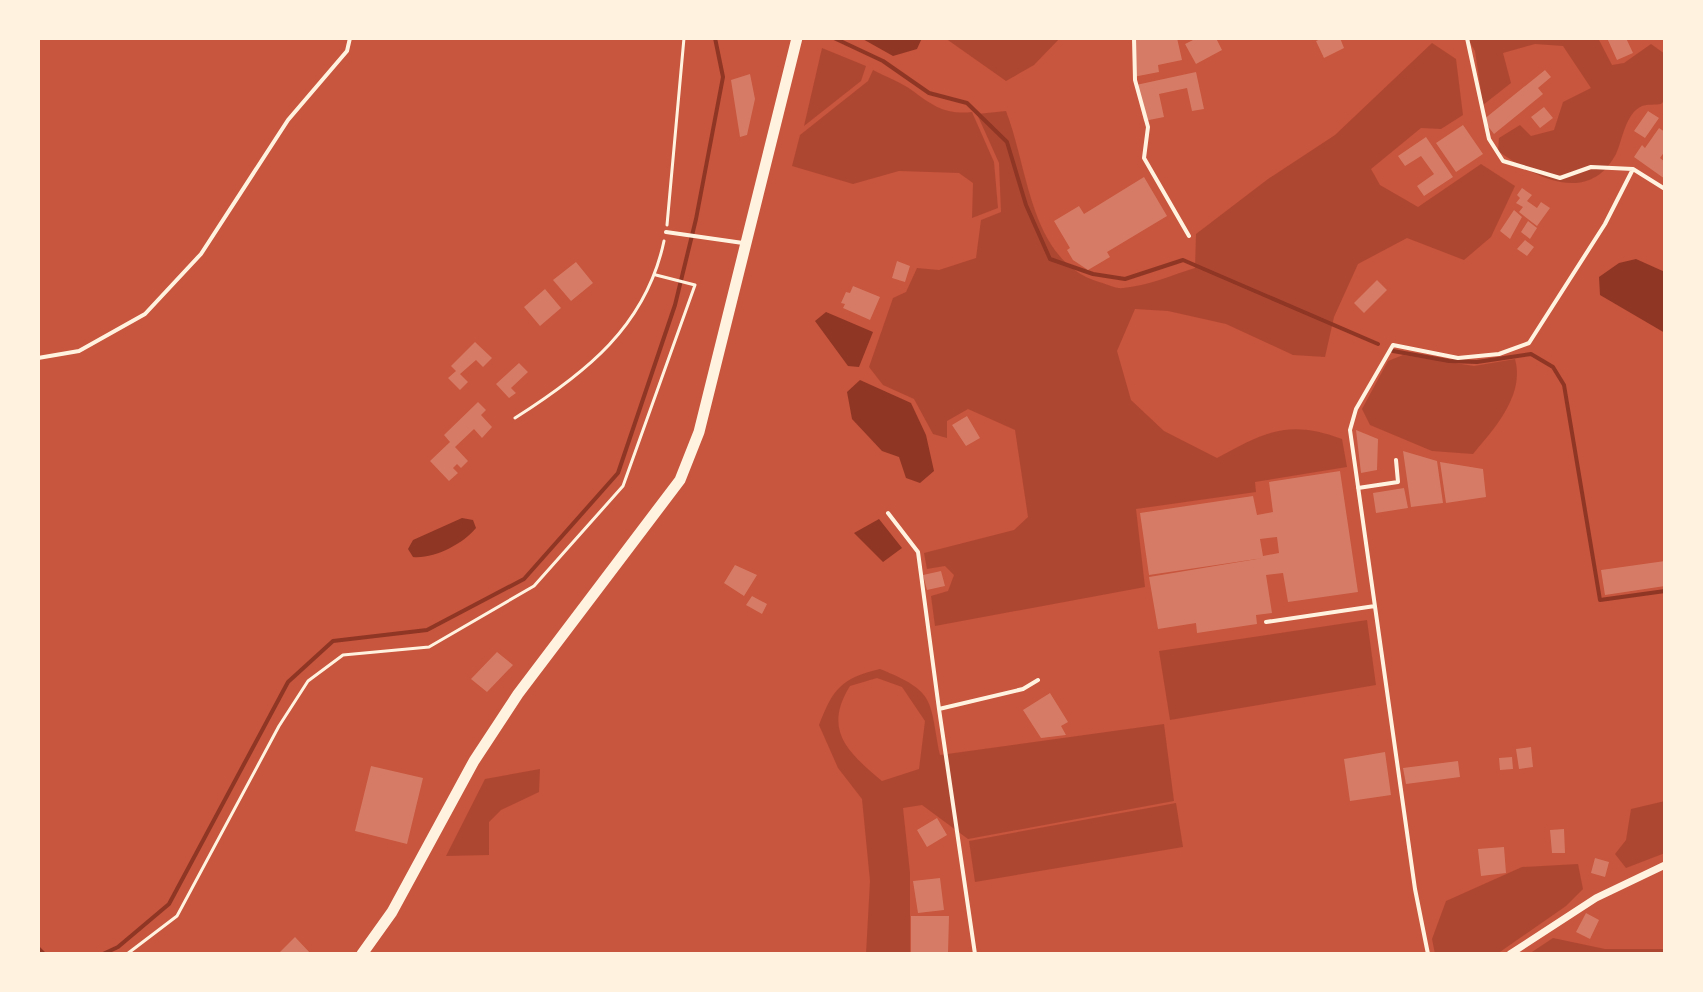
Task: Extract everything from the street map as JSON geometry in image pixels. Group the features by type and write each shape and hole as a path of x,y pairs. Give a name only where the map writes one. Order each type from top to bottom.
{"main road":[{"path":"362,954 392,912 474,761 518,694 680,480 699,432 797,38"}],"street":[{"path":"1510,954 1596,898 1665,865"}],"lane":[{"path":"38,358 79,351 145,314 201,254 288,120 347,51 350,38"},
{"path":"1134,38 1135,80 1148,127 1144,158 1189,236"},
{"path":"1467,38 1489,139 1503,161 1560,178 1591,167 1633,169 1665,189"},
{"path":"1428,954 1415,889 1350,430 1356,409 1386,352 1393,345 1458,358 1499,354 1529,343 1605,224 1633,169"},
{"path":"666,232 746,243"},
{"path":"1358,488 1398,482 1396,460"},
{"path":"888,513 918,552 975,954"},
{"path":"1266,622 1375,606"},
{"path":"939,709 1023,689 1038,680"}],"path":[{"path":"515,418 557,391 610,345 639,310 656,275 666,232 684,38"},
{"path":"127,954 177,916 279,726 308,681 343,655 429,647 534,586 623,486 695,285 656,275"}],"shaded area":[{"path":"861,38 922,38 917,49 893,56"},
{"path":"945,38 1060,38 1034,65 1006,81"},
{"path":"1467,38 1598,38 1612,65 1624,63 1651,44 1665,54 1665,100 1661,104 1644,105 1636,110 1628,121 1616,154 1604,170 1591,179 1576,183 1543,177 1498,151 1499,138 1520,125 1531,136 1554,130 1563,102 1591,88 1563,46 1535,44 1503,53 1511,83 1483,105 1475,51"},
{"path":"1432,43 1456,59 1463,115 1441,129 1421,128 1371,169 1380,185 1418,207 1481,164 1515,186 1491,237 1464,260 1407,238 1358,264 1334,317 1325,357 1293,355 1226,324 1168,311 1135,309 1117,351 1131,400 1164,431 1217,458 1263,435 1291,429 1306,430 1342,439 1347,467 1255,482 1256,492 1136,509 1145,587 935,626 931,596 948,591 954,575 945,566 927,569 924,553 1014,530 1028,517 1015,430 968,409 947,421 947,438 933,434 914,399 883,385 869,367 893,298 906,292 917,268 939,270 976,258 981,220 1001,212 999,163 977,114 1006,111 1035,211 1059,255 1076,271 1099,282 1117,288 1132,287 1195,268 1196,234 1268,179 1335,135"},
{"path":"822,48 866,66 861,81 804,126"},
{"path":"873,70 940,108 972,112 994,162 998,208 972,218 973,183 959,173 899,171 853,184 792,166 800,135 868,81"},
{"path":"1636,259 1665,272 1665,333 1600,295 1599,277 1619,263"},
{"path":"826,312 873,332 859,367 848,366 815,321"},
{"path":"1403,355 1474,366 1515,359 1516,385 1512,398 1499,422 1473,454 1432,451 1370,425 1362,409 1388,361"},
{"path":"860,380 911,403 926,435 934,471 920,483 906,478 899,457 882,451 852,419 847,392"},
{"path":"462,518 473,520 476,528 464,540 439,553 413,557 408,549 413,540"},
{"path":"879,519 902,548 883,562 854,533"},
{"path":"1367,620 1376,685 1170,720 1159,651"},
{"path":"880,669 912,684 927,700 940,755 1164,724 1174,801 968,839 922,805 903,808 910,873 910,954 866,954 870,881 862,799 838,768 819,725 840,687 856,676","holes":["877,678 902,687 925,721 919,769 882,781 850,751 839,728 839,716 850,686"]},
{"path":"540,769 539,792 501,810 489,822 489,855 446,856 485,779"},
{"path":"1665,801 1665,853 1626,868 1615,854 1626,840 1631,809"},
{"path":"1176,803 1183,847 975,882 969,841"},
{"path":"1578,864 1583,889 1566,906 1497,954 1435,954 1432,939 1446,901 1522,867"},
{"path":"1553,938 1605,949 1664,949 1665,954 1529,954"}],"building":[{"path":"1135,38 1177,38 1182,60 1158,65 1159,72 1133,77"},
{"path":"1197,38 1216,38 1222,50 1196,64 1185,44"},
{"path":"1340,38 1344,48 1324,58 1316,41"},
{"path":"1607,38 1626,38 1633,53 1617,60"},
{"path":"1545,70 1551,77 1538,88 1543,94 1494,134 1483,120"},
{"path":"1196,72 1204,109 1192,111 1187,88 1159,94 1164,117 1144,121 1136,85"},
{"path":"750,74 755,99 747,135 740,137 731,80"},
{"path":"1544,107 1553,118 1540,128 1531,117"},
{"path":"1648,111 1659,118 1645,138 1634,131"},
{"path":"1463,125 1483,154 1456,172 1436,143"},
{"path":"1659,128 1665,132 1665,151 1660,158 1665,162 1665,179 1634,157 1642,145 1645,148"},
{"path":"1426,137 1453,177 1424,196 1417,186 1434,174 1421,156 1405,166 1398,156"},
{"path":"1144,177 1167,216 1107,252 1110,257 1088,270 1073,260 1067,250 1070,248 1054,221 1079,206 1084,214"},
{"path":"1522,188 1532,195 1527,201 1537,208 1541,202 1550,208 1537,226 1519,212 1523,207 1516,203 1520,198 1517,195"},
{"path":"1514,210 1522,217 1510,239 1500,231"},
{"path":"1528,221 1537,228 1530,239 1521,232"},
{"path":"1525,240 1534,247 1527,256 1517,249"},
{"path":"897,261 910,266 905,282 892,278"},
{"path":"576,262 593,283 571,301 553,280"},
{"path":"1377,280 1387,290 1364,313 1354,303"},
{"path":"853,286 880,297 870,320 843,308 845,304 841,303 846,292 850,293"},
{"path":"545,289 561,308 540,326 524,307"},
{"path":"475,342 492,358 483,367 476,360 460,374 468,382 460,390 448,378 456,371 451,366"},
{"path":"519,363 528,372 511,388 516,393 509,398 496,384"},
{"path":"478,402 486,410 481,415 492,427 482,438 474,429 455,447 468,461 461,468 457,464 453,468 458,473 449,481 430,461 450,442 444,435"},
{"path":"967,416 980,438 966,446 952,425"},
{"path":"1356,430 1378,439 1377,470 1361,473"},
{"path":"1403,451 1437,461 1443,503 1411,507"},
{"path":"1440,462 1483,469 1486,497 1446,503"},
{"path":"1340,471 1358,592 1288,602 1283,573 1266,575 1272,613 1256,615 1257,624 1197,633 1196,623 1158,629 1149,577 1263,558 1149,575 1140,513 1253,496 1257,515 1273,512 1269,482","holes":["1277,537 1279,553 1263,556 1260,539"]},
{"path":"1404,488 1408,508 1376,513 1373,493"},
{"path":"1665,561 1665,586 1605,595 1601,570"},
{"path":"735,565 757,575 744,596 724,583"},
{"path":"941,571 945,586 927,590 923,575"},
{"path":"752,596 767,604 762,614 746,605"},
{"path":"497,652 513,665 487,692 471,679"},
{"path":"1050,693 1068,722 1061,726 1066,735 1041,738 1023,710"},
{"path":"1531,747 1533,767 1519,769 1516,749"},
{"path":"1385,752 1391,795 1350,801 1344,759"},
{"path":"1512,757 1513,769 1500,770 1499,758"},
{"path":"1458,761 1460,777 1406,784 1403,768"},
{"path":"371,766 423,778 407,844 355,831"},
{"path":"937,818 947,835 927,847 917,830"},
{"path":"1564,829 1565,853 1552,853 1550,830"},
{"path":"1504,847 1506,873 1481,876 1478,849"},
{"path":"1595,858 1609,862 1605,877 1591,873"},
{"path":"940,878 944,910 918,913 913,881"},
{"path":"1586,913 1599,920 1590,939 1576,932"},
{"path":"911,916 949,916 948,954 911,954"},
{"path":"295,937 311,954 278,954"}],"waterway":[{"path":"103,954 118,947 169,904 288,682 333,641 427,630 524,579 618,473 675,305 696,219 723,77 715,38"},
{"path":"834,38 883,61 929,93 967,103 1007,142 1026,205 1050,259 1093,274 1125,279 1183,260 1378,344"},
{"path":"1393,351 1449,361 1477,362 1531,354 1553,367 1564,385 1600,600 1665,591"},
{"path":"38,948 44,954"}]}
